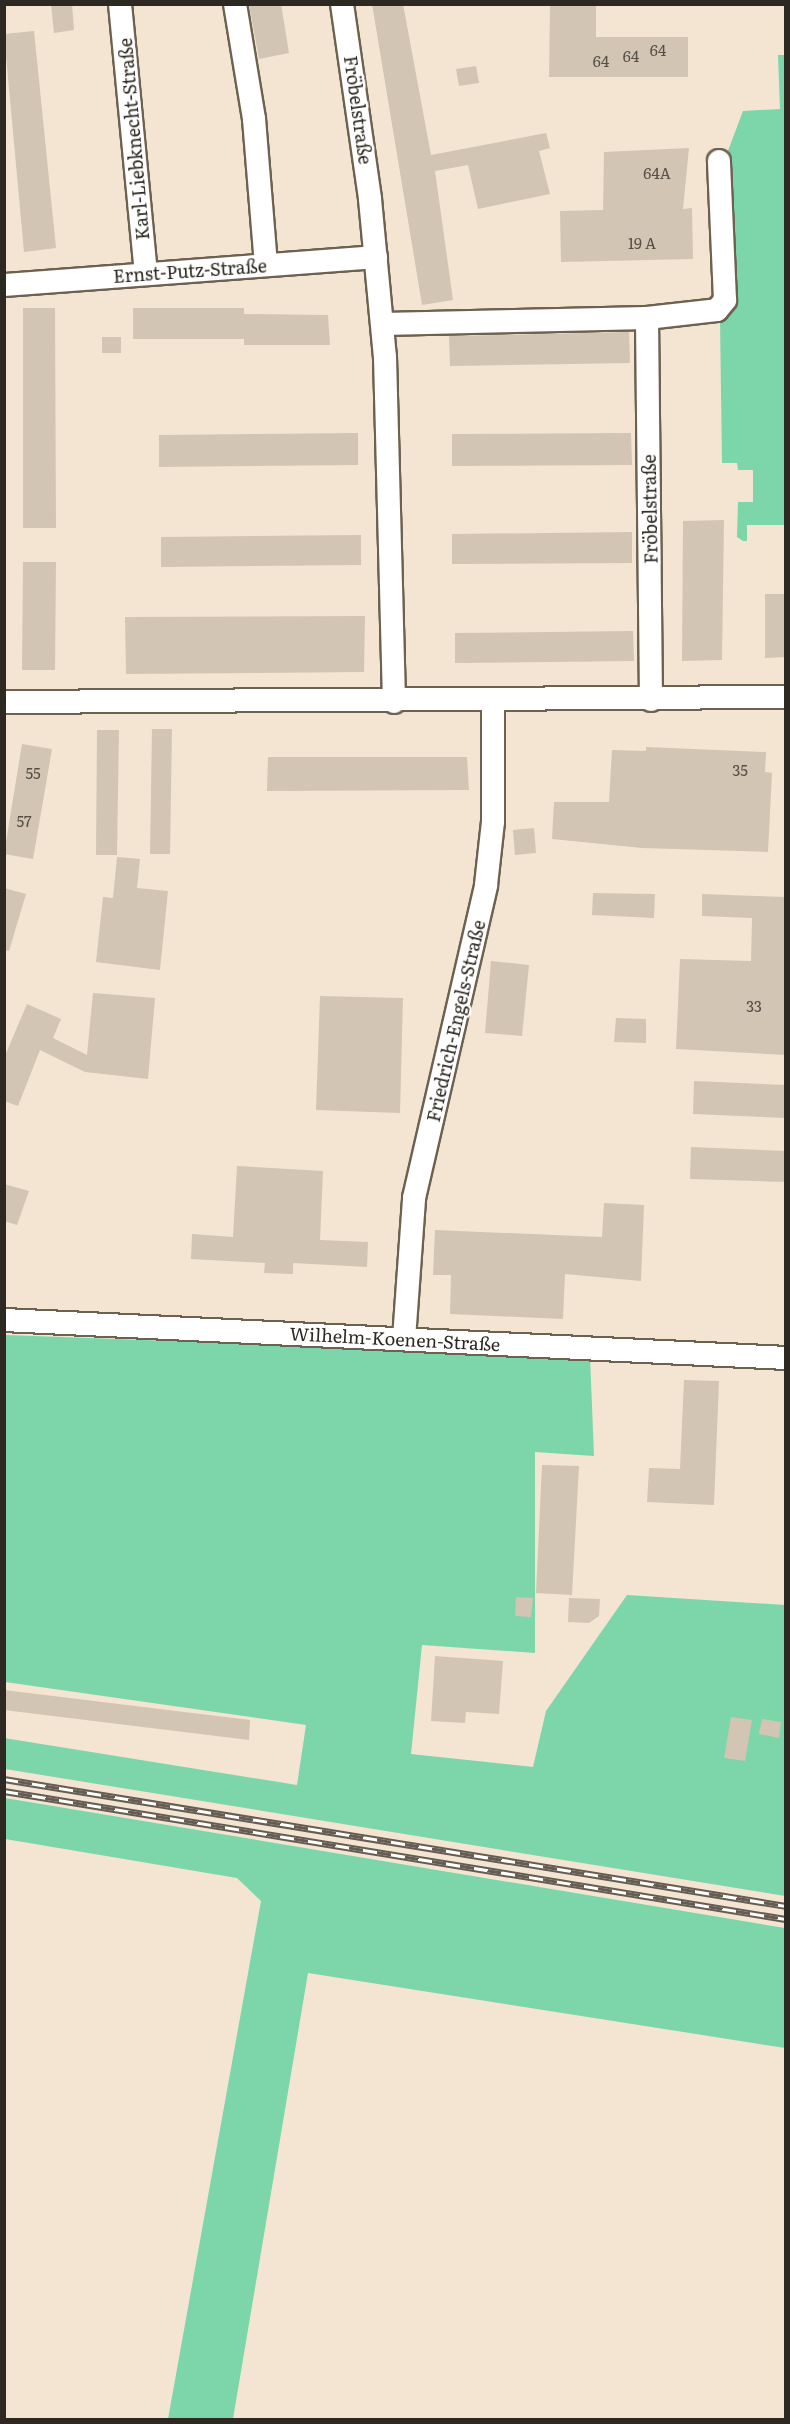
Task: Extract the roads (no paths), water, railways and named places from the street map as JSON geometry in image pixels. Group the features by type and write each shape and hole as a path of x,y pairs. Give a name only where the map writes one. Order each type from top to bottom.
{"street":[{"name":"Karl-Liebknecht-Straße","path":"120,4 146,274"},
{"path":"235,4 254,119 266,265"},
{"name":"Fröbelstraße","path":"342,4 383,324 389,421 394,702"},
{"path":"383,324 647,318 717,310 725,300 719,161"},
{"name":"Ernst-Putz-Straße","path":"4,285 376,257"},
{"name":"Fröbelstraße","path":"647,318 651,700"},
{"path":"4,702 394,702 786,697"},
{"name":"Friedrich-Engels-Straße","path":"404,1339 414,1198 486,885 493,822 493,701"},
{"name":"Wilhelm-Koenen-Straße","path":"4,1320 786,1359"}],"railway":[{"path":"4,1779 786,1906"},
{"path":"4,1791 786,1919"}]}
